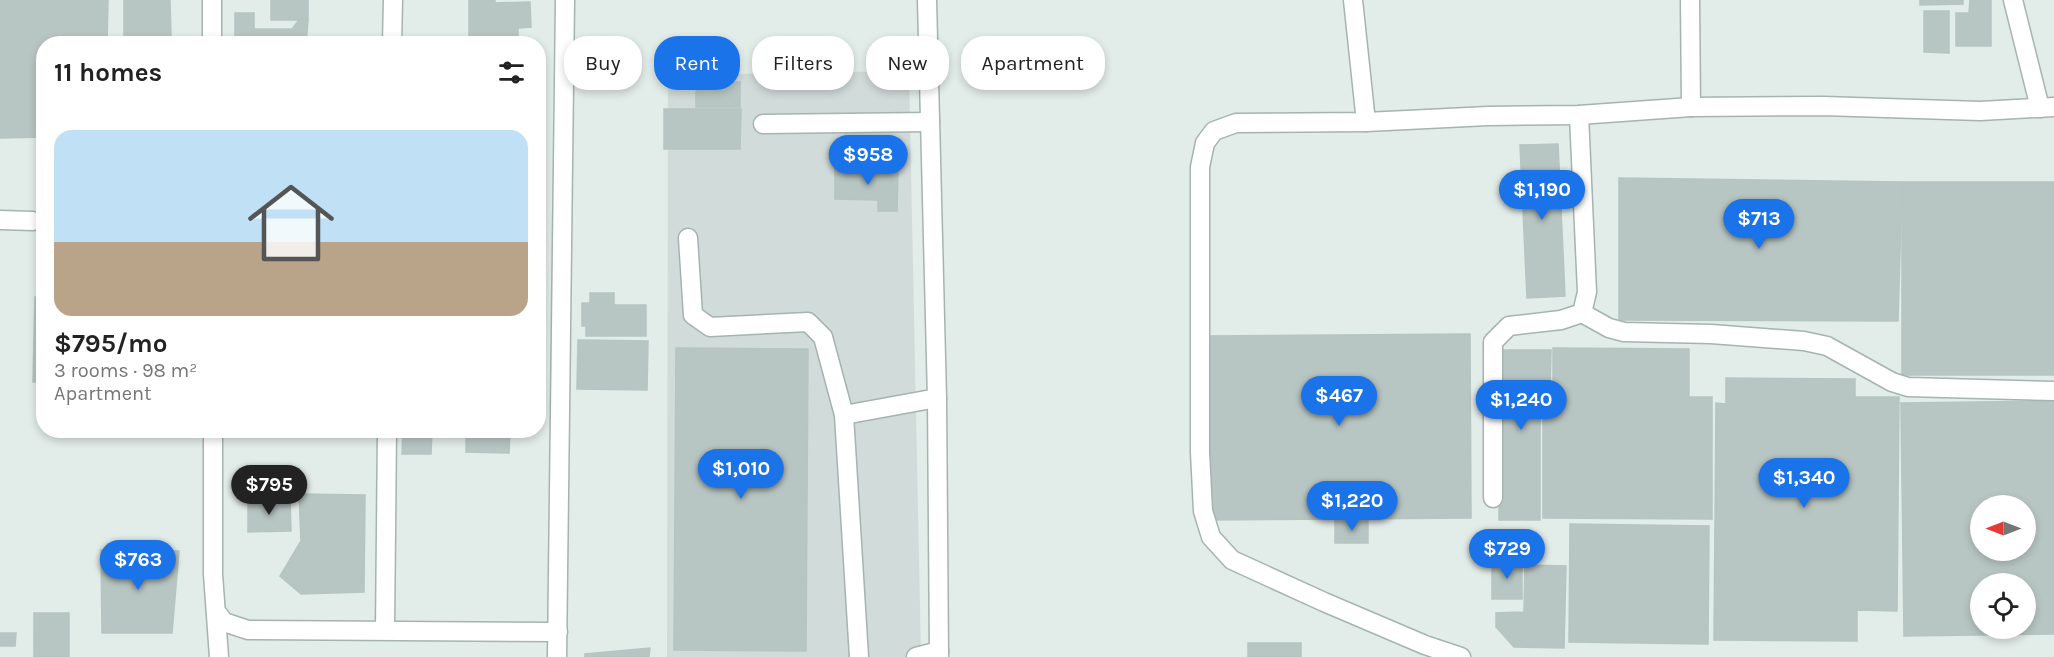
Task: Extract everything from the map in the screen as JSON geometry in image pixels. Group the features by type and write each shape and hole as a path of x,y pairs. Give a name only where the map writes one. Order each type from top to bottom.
{"street":[{"path":"212,0 212,36"},
{"path":"392,36 393,0"},
{"path":"557,657 565,0"},
{"path":"916,657 939,654 937,398 927,0"},
{"path":"1353,0 1366,122"},
{"path":"1690,0 1691,107"},
{"path":"1461,657 1425,645 1324,603 1232,560 1211,537 1203,511 1199,178 1205,143 1214,131 1236,123 1366,122 1488,116 1579,115 1691,107 1823,106 1943,111 2047,107 2013,0"},
{"path":"1579,115 1587,292 1582,313"},
{"path":"763,124 930,122"},
{"path":"0,220 33,220"},
{"path":"688,238 693,315 710,327 808,322 823,337 844,415 859,657"},
{"path":"1493,498 1493,342 1509,326 1561,320 1582,313 1609,328 1624,332 1711,334 1827,346 1892,382 1908,387 2054,391"},
{"path":"844,415 937,398"},
{"path":"213,438 213,574 218,614 219,657"},
{"path":"385,630 387,438"},
{"path":"218,614 224,622 248,630 558,632"}],"shaded area":[{"path":"854,72 866,72 866,90 909,90 921,657 667,657 668,90 740,90 740,74 752,74 752,90 854,90"}],"building":[{"path":"0,0 108,0 107,36 36,36 36,137 0,138"},
{"path":"124,0 170,0 171,36 124,36"},
{"path":"271,0 308,0 308,20 271,20"},
{"path":"469,0 495,0 495,3 530,2 531,27 518,28 518,36 469,36"},
{"path":"1920,0 1963,0 1963,4 1920,5"},
{"path":"1970,0 1991,0 1991,46 1956,46 1956,13 1969,13"},
{"path":"1924,11 1949,11 1949,53 1924,52"},
{"path":"235,13 254,13 254,29 292,29 299,20 308,20 307,36 235,36"},
{"path":"696,90 740,90 740,107 696,107"},
{"path":"664,109 741,109 740,149 664,149"},
{"path":"1558,144 1565,296 1527,298 1520,145"},
{"path":"835,167 898,168 897,211 878,211 878,200 835,199"},
{"path":"1619,178 1902,182 1898,321 1619,320"},
{"path":"1902,182 2054,182 2054,375 1902,375"},
{"path":"590,293 614,293 614,305 646,305 646,336 586,336 586,326 582,326 582,303 590,303"},
{"path":"35,297 36,297 36,382 33,382"},
{"path":"1470,334 1471,518 1208,520 1206,336"},
{"path":"578,340 648,341 647,390 577,389"},
{"path":"676,348 808,349 806,651 674,650"},
{"path":"1553,348 1689,349 1689,397 1712,397 1712,519 1543,518 1543,397 1553,397"},
{"path":"1499,350 1551,350 1550,392 1540,392 1540,520 1499,520"},
{"path":"1726,378 1855,379 1855,397 1899,397 1897,611 1857,610 1857,641 1714,640 1716,403 1726,404"},
{"path":"2054,401 2054,634 2036,634 2036,573 1970,573 1970,635 1904,636 1901,403"},
{"path":"403,438 432,438 431,454 402,454"},
{"path":"466,438 510,438 509,453 466,452"},
{"path":"299,494 365,495 364,592 301,594 280,576 301,541"},
{"path":"290,500 291,531 248,532 248,501"},
{"path":"1335,521 1368,521 1368,543 1335,543"},
{"path":"1570,524 1709,526 1708,644 1569,642"},
{"path":"101,550 179,551 172,633 102,633"},
{"path":"1492,562 1522,562 1522,599 1492,599"},
{"path":"1525,565 1566,566 1564,648 1514,647 1496,627 1496,613 1524,612"},
{"path":"34,613 69,613 69,640 34,640"},
{"path":"0,633 16,633 15,646 0,646"},
{"path":"34,640 69,640 69,657 34,657"},
{"path":"1248,643 1301,643 1301,657 1248,657"},
{"path":"650,648 649,657 585,657 585,654"}]}
